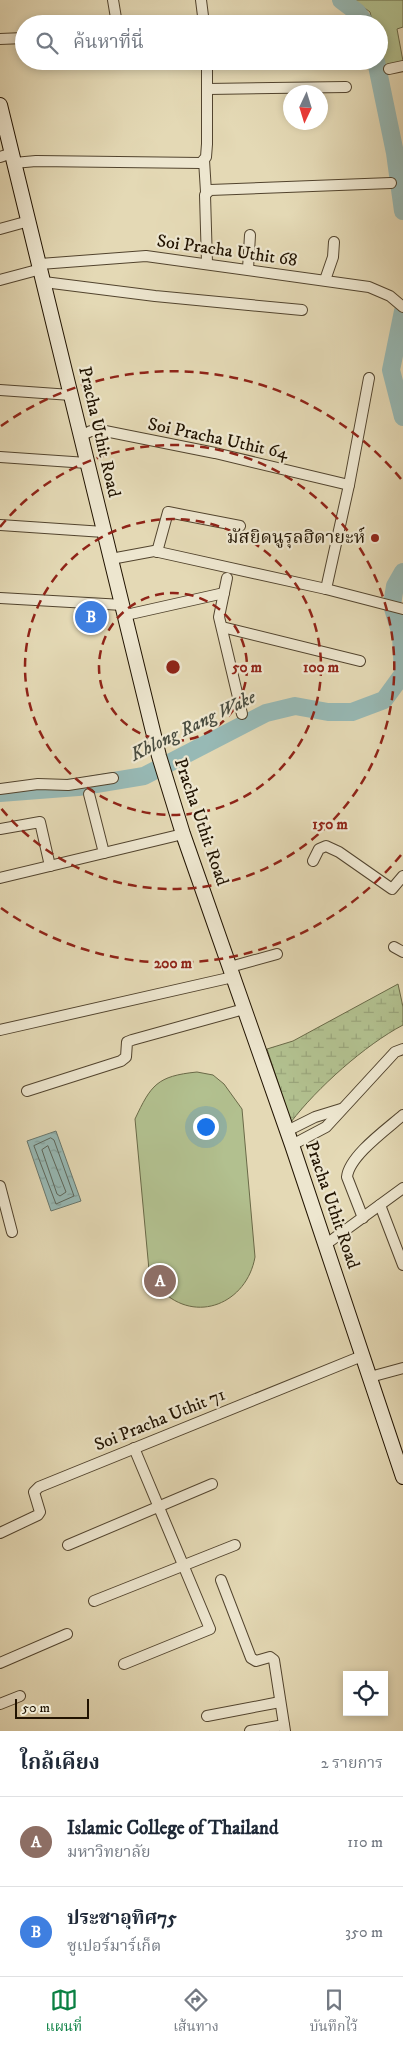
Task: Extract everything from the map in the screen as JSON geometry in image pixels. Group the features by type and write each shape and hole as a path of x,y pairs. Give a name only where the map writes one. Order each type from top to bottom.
{"main road":[{"name":"Pracha Uthit Road","path":"0,105 9,158 42,272 80,436 166,780 183,834 292,1145 403,1477"}],"street":[{"path":"113,0 116,15"},
{"path":"201,0 203,15"},
{"path":"0,39 15,38"},
{"path":"389,69 403,66"},
{"path":"207,70 207,144 204,160 208,263"},
{"path":"208,89 346,87"},
{"path":"9,158 36,161 200,163 204,160"},
{"path":"206,192 216,189 391,183"},
{"path":"0,229 29,222"},
{"path":"248,269 250,235"},
{"path":"325,280 333,257 334,242"},
{"name":"Soi Pracha Uthit 68","path":"42,272 146,256 208,263 377,289 399,304"},
{"path":"0,280 42,272 155,296 302,310"},
{"path":"326,589 349,485 369,378"},
{"path":"0,390 71,395"},
{"name":"Soi Pracha Uthit 64","path":"80,436 91,431 105,432 215,453 349,485"},
{"path":"0,457 87,463"},
{"path":"157,552 168,512 240,526"},
{"path":"0,525 104,532"},
{"path":"111,559 145,551 157,552 326,589 402,608"},
{"path":"227,578 219,617 242,714"},
{"path":"0,598 124,610 224,593"},
{"path":"222,627 360,661"},
{"path":"0,789 38,784 68,785 114,778"},
{"path":"89,794 104,853"},
{"path":"0,830 40,822 50,866"},
{"path":"0,878 183,834"},
{"path":"313,860 319,849 326,846 339,852 392,889 403,876"},
{"path":"0,1030 232,972 277,954"},
{"path":"27,1091 121,1061 126,1057 127,1042 132,1040 244,1009"},
{"path":"292,1145 326,1127 396,1052 403,1049"},
{"path":"287,1131 341,1109"},
{"path":"363,1218 347,1177 347,1172 355,1159 403,1115"},
{"path":"0,1186 2,1205 12,1232"},
{"path":"325,1245 403,1188"},
{"path":"380,1205 399,1243 403,1265"},
{"name":"Soi Pracha Uthit 71","path":"0,1533 38,1515 40,1512 34,1492 39,1486 362,1356"},
{"path":"370,1378 403,1368"},
{"path":"124,1664 210,1629 134,1448"},
{"path":"68,1545 212,1484"},
{"path":"94,1601 235,1545"},
{"path":"221,1580 250,1658 256,1661 270,1657 274,1660 284,1728 250,1731"},
{"path":"0,1663 67,1634"},
{"path":"0,1704 20,1696"},
{"path":"207,1716 280,1702"}],"green space":[{"path":"354,0 403,0 403,27 397,29 403,61 388,66 388,15 371,15 370,12"},
{"path":"398,984 403,1007 403,1025 373,1044 342,1068 314,1095 291,1122 267,1049 293,1041"},
{"path":"197,1072 213,1075 224,1084 242,1109 255,1257 250,1273 242,1286 231,1297 218,1304 204,1307 189,1306 175,1301 159,1288 149,1270 135,1119 151,1090 157,1084 173,1076"}],"water":[{"path":"56,1131 81,1201 51,1211 27,1141"}],"waterway":[{"name":"Khlong Rang Wake","path":"341,0 359,15"},
{"name":"Khlong Rang Wake","path":"378,70 395,153 403,211"},
{"name":"Khlong Rang Wake","path":"403,311 391,370 403,417"},
{"name":"Khlong Rang Wake","path":"0,793 78,787 144,776 266,713 295,706 328,712 352,712 384,700 403,674 401,635 392,605 395,586 403,572"}],"place":[{"name":"มัสยิดนูรุลฮิดายะห์","path":"375,538"},
{"name":"ประชาอุทิศ75","path":"91,617"},
{"name":"Islamic College of Thailand","path":"160,1281"}]}
